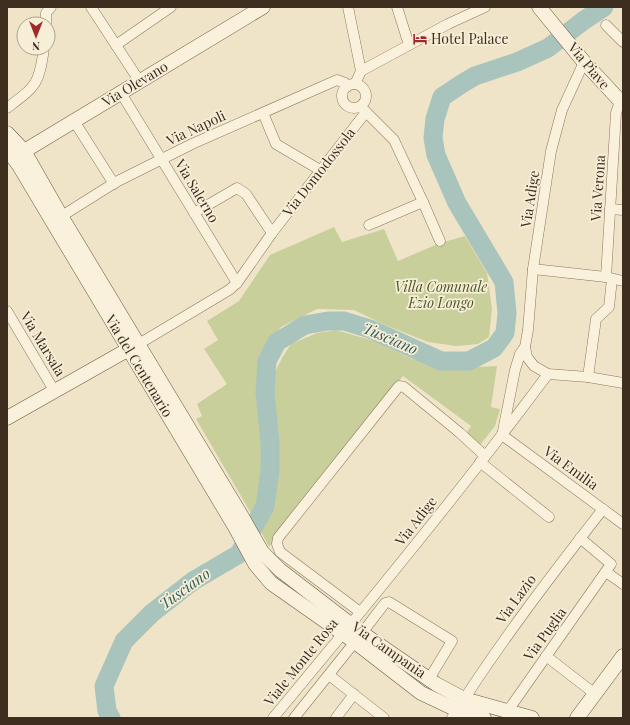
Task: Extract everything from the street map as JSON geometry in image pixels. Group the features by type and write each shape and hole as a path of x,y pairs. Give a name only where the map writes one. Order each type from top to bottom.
{"street":[{"path":"46,16 46,13 51,7"},
{"path":"90,7 140,82"},
{"path":"116,45 171,7"},
{"name":"Via Olevano","path":"13,154 74,121 263,7"},
{"path":"348,7 361,71"},
{"path":"397,7 409,45"},
{"path":"440,241 394,140 363,109 349,108 343,102 343,92 351,85 361,71 448,24 485,7"},
{"name":"Via Piave","path":"539,7 621,103"},
{"path":"606,25 623,42"},
{"path":"7,108 31,89 36,82 41,68 43,56"},
{"name":"Via Adige","path":"502,435 515,370 520,354 525,346 528,330 533,269 551,151 562,110 581,58"},
{"name":"Via Napoli","path":"57,219 114,184 192,144 337,80 351,85"},
{"path":"351,85 361,86 366,93 366,100 363,109"},
{"name":"Via Salerno","path":"121,93 237,284"},
{"name":"Via Verona","path":"588,377 596,319 609,308 615,279 610,209 616,113 621,103"},
{"name":"Via Domodossola","path":"7,418 133,347 237,284 272,233 320,170 363,109"},
{"path":"263,113 276,144 320,170"},
{"path":"74,121 114,184"},
{"name":"Via del Centenario","path":"7,133 13,154 57,219 238,521 272,583"},
{"name":"Via Domodossola","path":"194,213 237,188 246,194 272,233"},
{"path":"369,225 423,202"},
{"path":"610,209 623,210"},
{"path":"533,269 615,279"},
{"name":"Via Marsala","path":"7,311 55,392"},
{"path":"525,346 527,357 534,366 548,374 588,377 623,383"},
{"name":"Via Adige","path":"347,629 502,435 548,374"},
{"path":"360,612 280,552 277,544 278,538 399,386 404,387 460,433 483,459 549,517"},
{"name":"Via Emilia","path":"502,435 623,524"},
{"name":"Via Lazio","path":"457,709 490,658 541,588 603,509"},
{"path":"580,538 611,564 606,572 623,584"},
{"name":"Via Campania","path":"259,558 280,570 421,692 457,709 484,718"},
{"name":"Via Puglia","path":"508,712 606,572"},
{"name":"Via Campania","path":"272,583 347,629"},
{"path":"294,718 359,638 385,603 389,602 452,641 429,679"},
{"name":"Viale Monte Rosa","path":"273,718 347,629"},
{"name":"Via Campania","path":"359,638 429,679 457,709 508,712 532,718"},
{"path":"546,656 595,694"},
{"path":"578,718 623,656"},
{"path":"329,674 384,718"},
{"path":"336,718 354,694"}],"green space":[{"name":"Villa Comunale Ezio Longo","path":"334,227 342,242 384,229 398,261 440,243 465,236 487,273 492,309 489,337 478,344 456,346 428,342 385,325 354,310 317,309 281,327 259,355 256,397 263,454 262,488 252,515 196,419 202,416 197,404 227,384 204,349 218,340 207,321 239,301 270,255"},
{"path":"336,330 374,341 412,359 444,365 478,367 497,366 491,407 500,409 495,426 480,445 466,434 471,426 403,376 269,547 259,528 269,513 279,455 273,376 291,344 317,333"}],"waterway":[{"name":"Tusciano","path":"111,718 107,711 104,686 124,641 152,613 193,581 239,554 265,506 270,470 270,442 265,393 267,361 277,342 305,325 328,321 344,321 370,329 441,361 469,361 494,348 505,333 507,313 504,282 457,203 436,155 433,138 435,119 442,97 463,83 475,76 517,62 548,48 604,7"}],"place":[{"name":"Hotel Palace","path":"420,39"}]}
